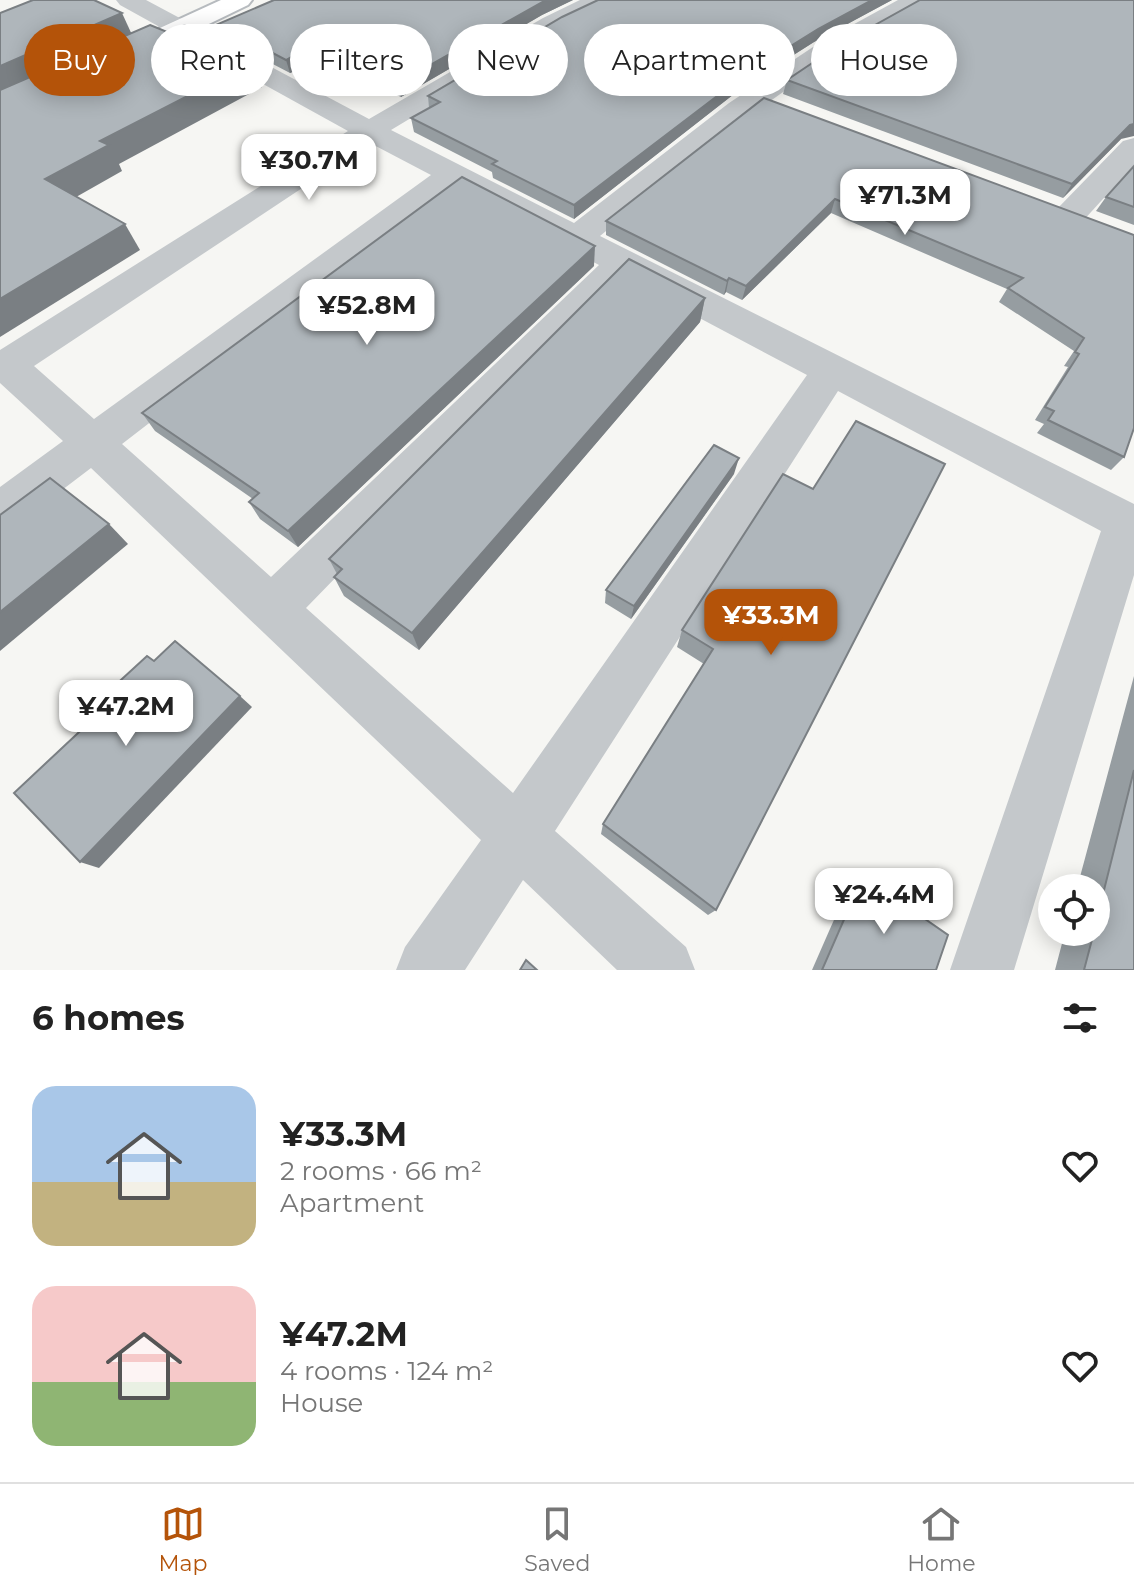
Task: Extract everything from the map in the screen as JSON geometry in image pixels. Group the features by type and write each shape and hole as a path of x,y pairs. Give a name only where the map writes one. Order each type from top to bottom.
{"main road":[{"path":"191,24 240,0"}],"street":[{"path":"128,0 175,24"},
{"path":"599,0 552,23 369,131 4,366 93,443 663,970"},
{"path":"795,71 860,30 916,0"},
{"path":"274,78 369,131 1130,524 982,970"},
{"path":"576,238 755,96 785,108"},
{"path":"1039,204 1082,221 1134,147"},
{"path":"0,512 453,174"},
{"path":"273,608 623,262"},
{"path":"428,970 831,370"}],"building":[{"path":"33,0 94,0 122,13 97,24 24,24 24,56 0,66 0,13"},
{"path":"274,0 546,0 503,24 448,24 448,55 432,64 432,24 290,24 290,58 286,60 274,54 274,24 218,24"},
{"path":"598,0 872,0 827,24 811,24 811,33 795,43 795,24 584,24 584,96 717,96 574,205 492,164 497,161 411,118 440,102 428,96 448,84 448,96 568,96 568,24 550,24"},
{"path":"920,0 1134,0 1134,124 1072,184 831,96 957,96 957,24 877,24"},
{"path":"151,25 151,96 188,96 100,141 109,145 45,179 125,224 0,299 0,90 24,80 24,96 135,96 135,32"},
{"path":"811,64 811,89 795,83 795,75"},
{"path":"764,98 1134,235 1134,428 1124,457 1048,420 1054,411 1045,407 1079,354 1075,352 1084,338 1008,288 1023,278 835,199 746,286 729,278 727,281 606,221"},
{"path":"1134,166 1134,207 1106,197"},
{"path":"462,177 595,246 288,531 249,502 259,493 142,413"},
{"path":"629,259 705,298 412,633 334,577 342,569 329,559"},
{"path":"856,421 945,464 716,910 603,824 713,649 682,630 783,474 813,489"},
{"path":"714,445 739,458 634,606 606,590"},
{"path":"50,478 109,524 0,612 0,515"},
{"path":"175,641 240,696 80,862 14,793 93,719 85,713 147,656 154,661"},
{"path":"1134,770 1134,970 1084,970 1090,946 1110,946 1108,874"},
{"path":"863,876 948,935 936,970 822,970"},
{"path":"526,960 537,970 520,970"}]}
